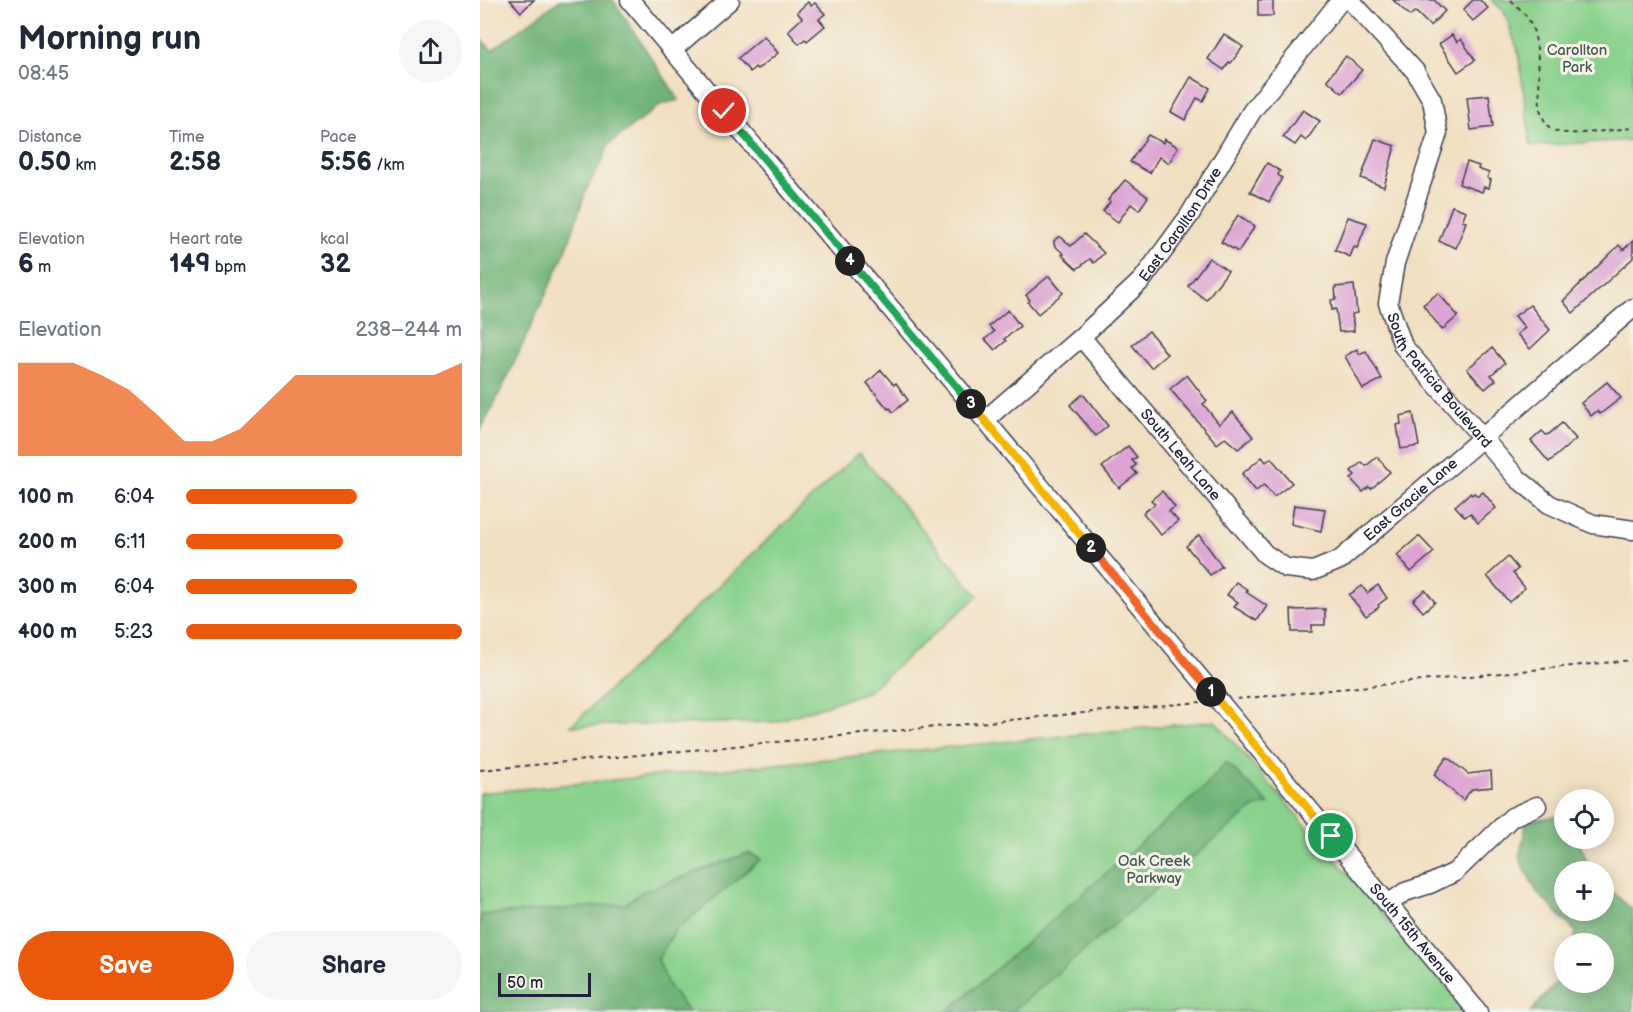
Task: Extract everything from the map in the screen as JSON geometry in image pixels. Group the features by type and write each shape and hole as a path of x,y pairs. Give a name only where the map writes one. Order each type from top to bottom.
{"street":[{"name":"South 15th Avenue","path":"630,0 985,420 1478,1012"},
{"path":"672,50 730,0"},
{"name":"East Carollton Drive","path":"985,420 1142,280 1189,216 1252,111 1341,0"},
{"name":"South Patricia Boulevard","path":"1350,0 1415,71 1432,100 1438,134 1395,263 1388,303 1402,346 1517,478 1549,504 1593,524 1633,530"},
{"name":"East Gracie Lane","path":"1286,568 1313,571 1341,560 1633,308"},
{"name":"South Leah Lane","path":"1081,336 1264,554 1286,568"},
{"path":"1388,904 1405,892 1430,884 1455,872 1512,817 1537,806"}],"path":[{"path":"1511,0 1521,10 1533,31 1540,109 1549,127 1564,133 1633,128"},
{"path":"1228,700 1633,660"},
{"path":"480,770 1208,701"}],"green space":[{"path":"560,0 613,0 679,100 662,104 609,144 587,188 567,248 480,432 480,38 492,50"},
{"name":"Carollton Park","path":"1491,0 1633,0 1633,140 1531,146 1518,51 1504,11"},
{"path":"859,453 978,596 867,692 774,722 571,726"},
{"name":"Oak Creek Parkway","path":"1215,721 1468,1012 480,1012 480,793"},
{"path":"1226,762 1269,804 1255,807 1216,838 1012,1012 947,1012 1206,786"},
{"path":"1554,817 1554,849 1582,849 1587,861 1554,861 1554,909 1537,892 1519,858 1527,821"},
{"path":"748,853 761,859 674,932 658,959 668,985 688,1012 480,1012 480,915 625,904 642,892"},
{"path":"1614,894 1633,910 1633,1012 1530,1012 1554,986 1554,993 1614,993 1614,933 1576,932 1565,921 1614,921"}],"building":[{"path":"510,0 534,0 521,12"},
{"path":"1258,0 1273,0 1273,16 1258,16"},
{"path":"1393,0 1434,0 1445,11 1430,26 1417,13 1414,12 1410,16"},
{"path":"1473,0 1480,0 1488,8 1473,21 1463,10"},
{"path":"808,2 811,6 815,3 825,14 819,19 825,26 807,41 805,39 799,44 788,31 802,18 797,12"},
{"path":"1224,34 1243,47 1224,70 1208,59"},
{"path":"1452,35 1457,42 1461,39 1475,60 1458,72 1439,44"},
{"path":"764,36 778,53 750,72 738,58"},
{"path":"1346,56 1362,70 1342,93 1327,80"},
{"path":"1191,77 1210,88 1203,101 1197,98 1185,120 1171,112"},
{"path":"1489,95 1493,127 1471,130 1467,97"},
{"path":"1303,110 1320,121 1306,141 1301,137 1295,145 1283,137"},
{"path":"1148,135 1163,143 1164,139 1178,147 1169,163 1159,157 1150,173 1130,162"},
{"path":"1375,139 1395,146 1384,187 1361,178"},
{"path":"1467,162 1489,173 1487,178 1491,180 1489,188 1484,187 1482,192 1459,184"},
{"path":"1267,163 1280,171 1278,175 1282,178 1269,202 1250,192"},
{"path":"1125,180 1148,197 1139,210 1131,204 1118,222 1103,211 1110,202 1108,200"},
{"path":"1452,206 1466,211 1462,221 1466,222 1456,248 1439,241"},
{"path":"1238,215 1255,226 1238,252 1221,242"},
{"path":"1348,217 1367,223 1357,248 1354,247 1350,257 1335,250"},
{"path":"1084,234 1104,253 1094,263 1090,259 1077,269 1062,255 1064,254 1054,245 1054,241 1061,237 1071,246"},
{"path":"1633,241 1633,258 1573,313 1563,301 1619,245 1623,250"},
{"path":"1209,258 1228,271 1206,300 1188,286"},
{"path":"1049,276 1063,293 1038,314 1028,302 1030,300 1026,295"},
{"path":"1354,285 1357,313 1352,314 1354,331 1339,332 1336,309 1332,310 1331,300 1336,299 1335,287"},
{"path":"1438,293 1458,316 1442,330 1423,305"},
{"path":"1530,305 1550,330 1530,349 1517,334 1525,328 1515,316"},
{"path":"1008,310 1020,326 995,350 985,339 994,332 989,326"},
{"path":"1149,331 1167,354 1151,368 1132,345"},
{"path":"1492,348 1505,363 1491,375 1496,380 1485,389 1467,369"},
{"path":"1357,349 1359,354 1366,351 1382,379 1363,389 1345,356"},
{"path":"881,370 894,385 896,383 908,400 893,412 867,383"},
{"path":"1187,375 1207,401 1203,404 1219,424 1233,412 1253,437 1238,449 1225,438 1217,444 1170,389"},
{"path":"1607,382 1621,398 1600,414 1597,411 1591,416 1581,403"},
{"path":"1083,394 1108,426 1096,436 1070,405"},
{"path":"1413,413 1419,446 1401,449 1397,425 1401,424 1400,416"},
{"path":"1562,423 1576,439 1549,462 1531,441 1542,431 1546,435 1549,434"},
{"path":"1128,446 1137,457 1132,460 1136,465 1132,468 1137,474 1119,488 1102,467"},
{"path":"1262,457 1266,462 1271,458 1292,483 1274,497 1264,485 1256,491 1242,474"},
{"path":"1377,457 1390,472 1371,489 1369,487 1363,492 1351,479 1355,475 1351,471 1362,462 1366,466"},
{"path":"1162,491 1175,507 1169,511 1178,521 1161,535 1143,513 1155,504 1151,500"},
{"path":"1483,492 1496,508 1478,523 1470,513 1465,517 1455,506 1470,493 1478,496"},
{"path":"1294,505 1325,509 1321,531 1291,524"},
{"path":"1199,535 1222,566 1210,575 1186,546"},
{"path":"1419,536 1434,552 1411,572 1397,555"},
{"path":"1508,557 1518,569 1513,573 1525,588 1509,602 1487,576"},
{"path":"1236,582 1267,606 1257,621 1234,607 1238,602 1227,595"},
{"path":"1378,585 1387,598 1366,616 1349,595 1362,586 1367,593"},
{"path":"1425,590 1435,602 1423,612 1413,600"},
{"path":"1325,609 1325,625 1312,625 1312,632 1292,632 1291,610"},
{"path":"1447,757 1468,774 1491,771 1492,787 1472,789 1463,800 1434,775"}],"route":[{"path":"724,111 1331,836"}]}
